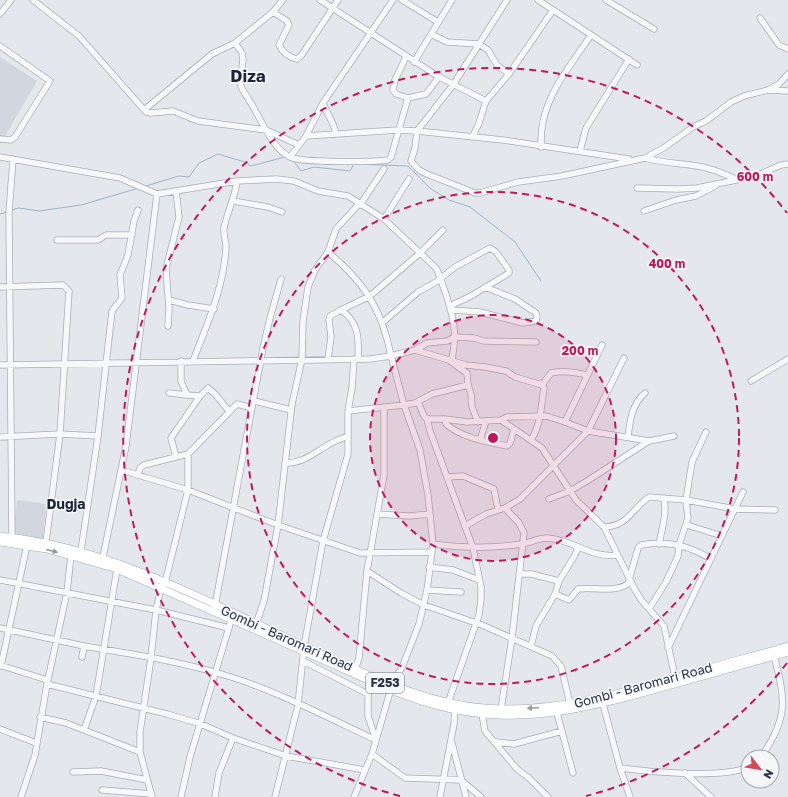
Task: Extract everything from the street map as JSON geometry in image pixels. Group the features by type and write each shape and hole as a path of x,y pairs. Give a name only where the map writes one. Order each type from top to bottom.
{"main road":[{"name":"Gombi - Baromari Road","path":"0,536 46,542 103,557 232,617 430,705 455,708 541,708 589,701 788,646"},
{"name":"Gombi - Baromari Road","path":"0,542 27,545 71,555 163,585 215,606 232,617 256,624 304,649"},
{"name":"Gombi - Baromari Road","path":"392,688 448,703 455,708 482,714 528,715 557,713 603,704 788,652"}],"street":[{"path":"0,14 11,0"},
{"path":"33,0 79,36 144,110 151,113 173,111 198,121 266,130 299,145"},
{"path":"144,110 212,54 235,43 273,12 283,0"},
{"path":"320,0 414,62 452,85 486,101"},
{"path":"273,12 289,25 279,45 281,50 297,59 338,0"},
{"path":"290,157 306,136 323,103 393,0"},
{"path":"402,0 438,22"},
{"path":"414,62 452,0"},
{"path":"508,0 452,85 417,131 415,148 411,161 413,165 427,174 475,193 486,192 518,182 562,176 645,158 665,147 693,127 706,121 730,102 744,96 768,90 788,91"},
{"path":"538,0 637,65"},
{"path":"606,0 614,2 654,29"},
{"path":"473,136 480,123 486,101 509,74 553,10"},
{"path":"760,18 779,45 788,49"},
{"path":"431,34 447,42 479,44 488,50 497,65 509,74"},
{"path":"541,147 542,122 548,104 556,88 591,35"},
{"path":"235,43 242,53 241,89 249,99 266,130 279,148 290,157 332,161 388,160 391,157 408,98"},
{"path":"0,46 50,81 15,137 11,140 0,139"},
{"path":"406,57 395,80 393,90 394,93 408,98 426,94 439,77"},
{"path":"580,151 586,128 629,59"},
{"path":"768,90 778,84 788,74"},
{"path":"323,103 326,111 334,123 336,133"},
{"path":"306,136 398,130 417,131 473,136 541,147 580,151 631,160"},
{"path":"0,157 120,178 157,194 237,181 276,178 294,181 318,191 348,196 384,219 436,268 442,278 454,320 455,337 451,362"},
{"path":"645,158 658,162 698,166 715,170 735,179"},
{"path":"12,537 9,364 10,213 13,159"},
{"path":"637,188 678,189 719,183 756,176 788,164"},
{"path":"256,624 264,601 278,526 291,410 302,359 303,321 308,287 315,270 328,252 336,229 360,204 384,169"},
{"path":"384,219 409,179"},
{"path":"193,361 214,309 224,264 226,246 223,237 234,201 237,181"},
{"path":"644,211 676,200 696,196 719,183"},
{"path":"168,326 169,300 166,269 179,217 176,191"},
{"path":"103,557 121,470 137,362 157,194"},
{"path":"234,201 263,206 282,212"},
{"path":"81,551 98,436 112,311 122,298 120,275 128,255 134,221 138,210"},
{"path":"328,359 331,337 330,316 370,296 420,253 443,230"},
{"path":"57,240 98,240 106,235 132,235"},
{"path":"383,322 418,292 442,278 455,267 490,248 496,252 509,270 508,273 450,308"},
{"path":"328,252 339,261 370,296 383,322 404,406 420,450 430,514 432,544 424,605 412,643 392,688 372,754 354,797"},
{"path":"215,606 270,318 282,279"},
{"path":"0,287 63,285 69,291 60,434 46,542"},
{"path":"450,308 480,312 523,323 536,321 536,313 515,299 485,287"},
{"path":"169,300 214,309"},
{"path":"275,797 298,705 304,649 323,541 345,468 348,436 348,411 358,336 354,322 341,310"},
{"path":"0,365 356,359 391,356 415,350 427,343 447,341 455,337 474,338 484,341 536,342"},
{"path":"565,422 602,344"},
{"path":"415,350 434,354 451,362 467,373"},
{"path":"465,526 486,514 505,508 528,492 588,431 624,358"},
{"path":"751,381 788,359"},
{"path":"181,361 181,381 187,395"},
{"path":"451,362 506,371 515,377 542,386"},
{"path":"467,373 478,367"},
{"path":"542,386 551,373 558,371 568,371 587,375"},
{"path":"467,373 472,407 478,422"},
{"path":"348,411 404,406 418,402 432,394 468,385"},
{"path":"531,440 540,416 544,388 542,386"},
{"path":"176,457 171,438 200,396 208,388 216,394 229,411"},
{"path":"628,437 635,405 645,393"},
{"path":"169,394 200,396"},
{"path":"254,401 291,410"},
{"path":"418,402 424,416 427,419 430,431 473,548 481,599 475,624 448,703"},
{"path":"138,475 142,466 188,454 237,404 252,408"},
{"path":"354,672 361,643 362,610 367,571 384,475 384,408"},
{"path":"427,419 478,422 486,420 501,420 507,417 540,416 565,422 588,431 648,441"},
{"path":"445,419 446,424 452,429 480,440 509,446 514,430"},
{"path":"480,440 486,420"},
{"path":"501,420 542,448 554,464 576,500 604,527 635,590 666,630 668,648 675,677"},
{"path":"649,608 672,571 678,556 679,545 687,525 688,513 686,500 692,462 706,432"},
{"path":"0,437 60,434 98,436"},
{"path":"285,463 298,462 318,452 329,444 348,436"},
{"path":"550,499 570,491 648,441 674,436"},
{"path":"102,790 152,796 140,752 140,732 151,658 156,610 188,490 188,454"},
{"path":"121,470 188,490 278,526 360,553 431,552"},
{"path":"448,477 463,476 494,489 498,510"},
{"path":"668,648 743,492"},
{"path":"604,527 614,527 625,522 639,504 649,497 686,500 734,508 775,510"},
{"path":"659,544 666,510 664,498"},
{"path":"501,709 512,638 524,533 522,528 505,508"},
{"path":"377,514 409,516 430,514"},
{"path":"687,525 722,536"},
{"path":"432,544 473,548 522,544 548,538 604,556 617,555"},
{"path":"555,594 569,600 578,589 597,590 624,587 628,584 638,548 644,544 679,545 701,553 711,560"},
{"path":"27,545 10,630 1,666 47,682 201,724 233,738 286,756 365,770"},
{"path":"531,646 536,626 555,594 559,581 575,555 578,547"},
{"path":"21,797 30,772 36,744 47,682 67,592 71,555"},
{"path":"429,567 454,570 479,580"},
{"path":"84,730 96,696 117,569"},
{"path":"367,571 400,593 424,605 512,638 552,656 561,666 570,704"},
{"path":"519,574 531,574 559,581"},
{"path":"0,580 156,610 229,628"},
{"path":"427,590 461,592"},
{"path":"181,797 185,777 232,617"},
{"path":"0,628 57,641 151,658 215,672 271,692 376,740"},
{"path":"82,657 84,646"},
{"path":"767,749 777,734 784,712 784,693 774,656"},
{"path":"303,661 368,694 368,716 376,740"},
{"path":"603,704 620,768 630,797"},
{"path":"440,797 451,741 455,708"},
{"path":"557,713 573,773"},
{"path":"482,714 485,731 517,769 529,778 548,797"},
{"path":"40,717 58,720 140,752"},
{"path":"0,728 36,744"},
{"path":"495,742 514,744 562,730"},
{"path":"215,797 219,774 233,738"},
{"path":"451,741 466,797"},
{"path":"372,754 405,778 462,781 481,797"},
{"path":"620,768 667,773 719,773 740,769"},
{"path":"73,772 102,772 147,780"},
{"path":"684,773 711,797"}],"shaded area":[{"path":"0,57 37,81 0,145"},
{"path":"17,500 46,504 43,539 13,534"}],"waterway":[{"path":"146,186 179,176 189,177 199,163 218,154 245,162 251,166 285,157"},
{"path":"293,160 301,171 314,167 350,171 354,164 408,166 431,189 449,200 470,207 515,242 541,281"},
{"path":"12,210 19,208 39,211 81,205 139,188"},
{"path":"0,214 7,212"}],"district":[{"name":"Diza","path":"248,76"},
{"name":"Dugja","path":"66,504"}]}
